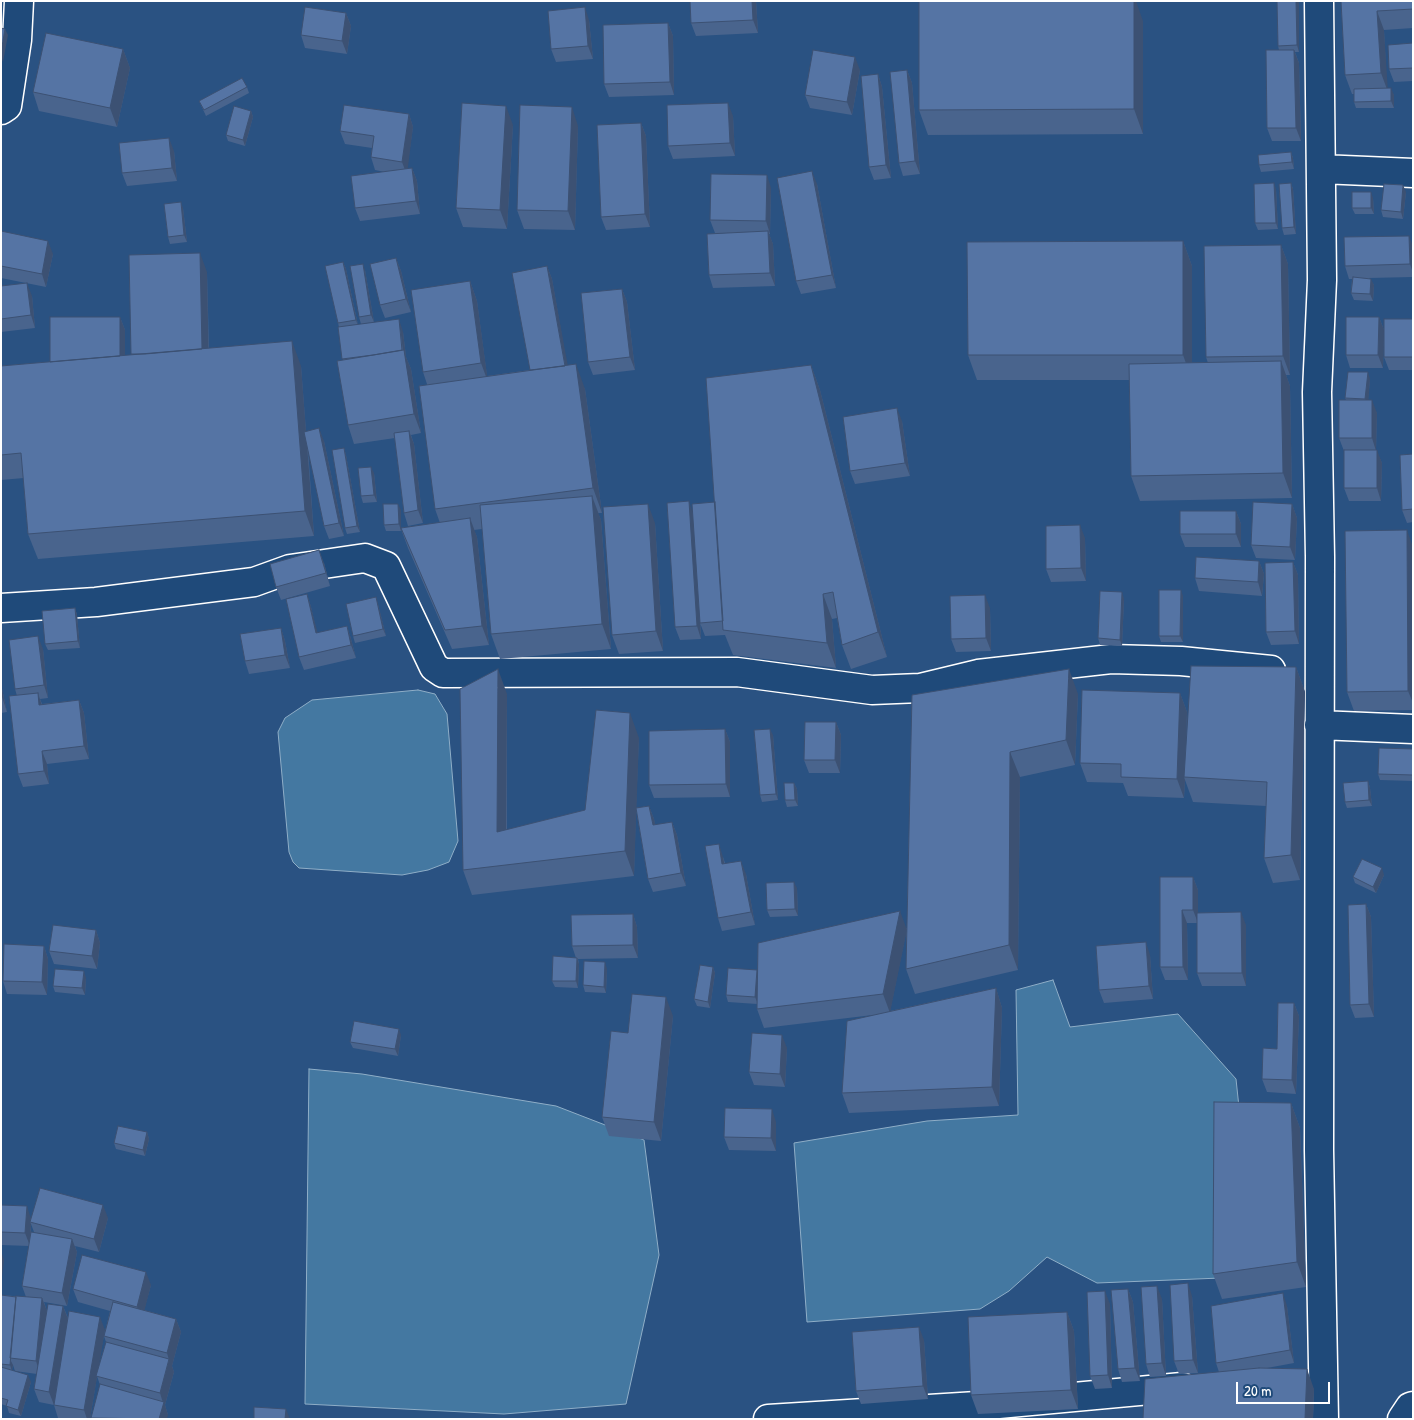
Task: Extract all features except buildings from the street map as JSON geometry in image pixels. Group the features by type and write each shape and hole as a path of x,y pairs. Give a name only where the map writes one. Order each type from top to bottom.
{"street":[{"path":"1,110 7,106 9,30 19,1"},
{"path":"1319,1 1322,280 1317,392 1320,557 1318,674 1319,1150 1324,1419"},
{"path":"1321,169 1413,173"},
{"path":"1,608 96,602 254,582 290,569 365,558 386,566 434,667 443,673 737,672 872,690 920,688 978,674 1111,659 1181,661 1318,674"},
{"path":"1319,725 1413,729"},
{"path":"1294,1372 1322,1368"},
{"path":"768,1419 977,1406 1210,1384"},
{"path":"1402,1419 1410,1407 1413,1406"}],"water":[{"path":"418,690 435,694 447,714 458,841 449,862 428,870 402,875 299,868 293,862 289,852 278,732 285,718 312,700"},
{"path":"1053,980 1070,1027 1178,1014 1236,1079 1243,1145 1221,1278 1097,1283 1047,1257 1009,1291 980,1309 807,1322 794,1143 927,1121 1018,1115 1016,990"},
{"path":"309,1069 362,1074 556,1106 644,1140 659,1255 626,1404 504,1414 305,1404"}]}
